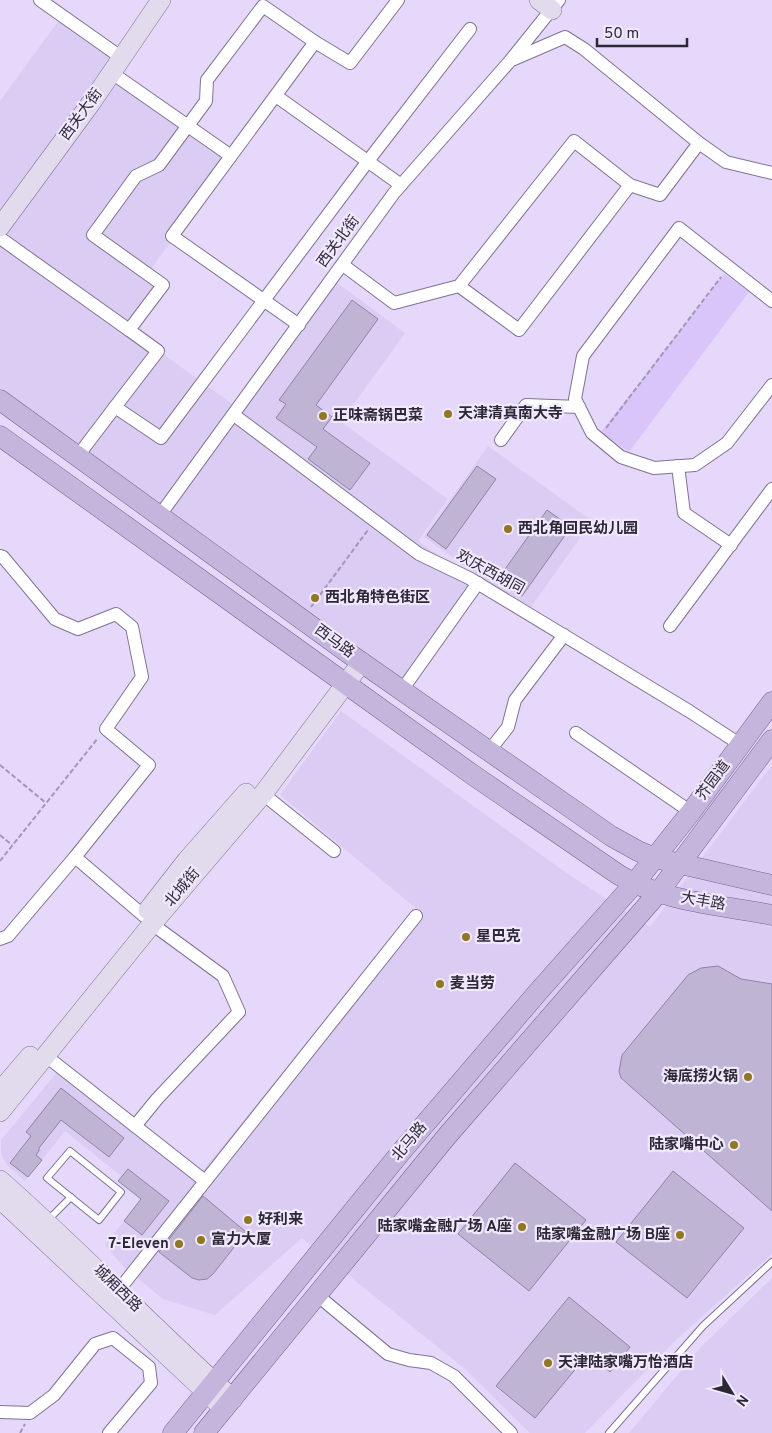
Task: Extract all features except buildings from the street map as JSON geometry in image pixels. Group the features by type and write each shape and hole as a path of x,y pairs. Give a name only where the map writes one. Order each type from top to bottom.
{"main road":[{"name":"西马路","path":"0,400 356,658 611,836 655,858 680,864"},
{"name":"西马路","path":"0,436 525,812 634,884"},
{"name":"芥园道","path":"655,858 772,702"},
{"name":"芥园道","path":"680,864 772,740"},
{"name":"北马路","path":"173,1433 407,1145 655,858"},
{"name":"北马路","path":"204,1433 447,1136 658,893 680,864"},
{"name":"大丰路","path":"680,864 772,885"},
{"name":"大丰路","path":"634,884 658,893 772,915"}],"street":[{"path":"40,0 188,125 231,156"},
{"name":"西关大街","path":"0,227 117,65 161,0"},
{"path":"129,330 162,285 94,235 136,176 159,165 206,101 207,80 263,6 315,42 350,63 398,0"},
{"name":"西关北街","path":"160,515 401,185 510,61 550,3"},
{"path":"115,407 161,438 368,161 470,29"},
{"path":"510,61 565,36 584,49 699,143 726,162 772,173"},
{"path":"299,325 172,236 315,42"},
{"path":"276,96 401,185"},
{"path":"343,264 394,304 459,286 574,141 630,185 660,196 699,143"},
{"path":"459,286 519,330 630,185"},
{"path":"772,300 679,228 583,356 575,399 592,433 620,457 654,468 694,465 727,443 772,385"},
{"path":"0,238 158,351 77,457"},
{"path":"501,440 526,405 579,407"},
{"name":"欢庆西胡同","path":"234,414 419,554 478,583 690,711 741,745"},
{"path":"678,466 684,513 731,544"},
{"path":"670,626 772,489"},
{"path":"0,556 3,556 55,618 78,629 116,614 132,628 142,677 106,729 149,765 8,936 0,939"},
{"path":"402,690 478,583"},
{"path":"489,751 508,727 515,700 564,635"},
{"name":"北城街","path":"0,1091 148,920 262,794 356,658"},
{"name":"北城街","path":"0,1112 46,1056 148,920 187,860 252,787 341,680"},
{"path":"576,733 691,812"},
{"path":"262,794 334,851"},
{"path":"75,857 148,920 223,976 239,1012 157,1099 135,1126"},
{"path":"118,1291 416,916"},
{"path":"46,1056 206,1181"},
{"name":"城厢西路","path":"0,1180 42,1227 228,1404"},
{"name":"城厢西路","path":"0,1199 42,1227 118,1291 210,1387"},
{"path":"317,1295 388,1354 409,1360 431,1363 454,1376 511,1433"},
{"path":"0,1412 30,1413 54,1395 95,1344 113,1338 149,1367 151,1383 108,1433"}],"lane":[{"path":"70,1151 121,1192 99,1220 71,1197 48,1178 70,1151"},
{"path":"42,1227 71,1197"},
{"path":"609,1433 702,1326 772,1262"}],"path":[{"path":"598,438 729,267"},
{"path":"302,619 375,520"},
{"path":"0,860 106,729"},
{"path":"0,765 46,803"},
{"path":"0,835 12,845"}],"shaded area":[{"path":"59,20 114,59 126,87 229,162 151,269 167,281 131,331 242,411 336,282 405,333 341,422 448,499 418,541 475,582 404,681 0,388 0,101"},
{"path":"724,274 749,292 629,452 601,432"},
{"name":"西北角回民幼儿园","path":"488,446 592,521 528,611 424,537"},
{"path":"341,711 568,874 650,927 772,765 772,1254 678,1338 585,1433 530,1433 465,1369 302,1238 215,1315 163,1299 124,1267 105,1245 141,1199 118,1181 121,1176 65,1131 25,1181 7,1165 1,1154 1,1140 58,1071 197,1177 418,910 280,795"},
{"path":"772,1278 772,1433 629,1433 700,1348"}],"place":[{"name":"天津清真南大寺","path":"448,414"},
{"name":"正味斋锅巴菜","path":"323,416"},
{"name":"西北角回民幼儿园","path":"508,529"},
{"name":"西北角特色街区","path":"315,598"},
{"name":"星巴克","path":"466,937"},
{"name":"麦当劳","path":"440,984"},
{"name":"海底捞火锅","path":"748,1077"},
{"name":"陆家嘴中心","path":"734,1145"},
{"name":"好利来","path":"248,1220"},
{"name":"陆家嘴金融广场 A座","path":"522,1227"},
{"name":"陆家嘴金融广场 B座","path":"680,1235"},
{"name":"富力大厦","path":"201,1240"},
{"name":"7-Eleven","path":"179,1244"},
{"name":"天津陆家嘴万怡酒店","path":"548,1363"}]}
